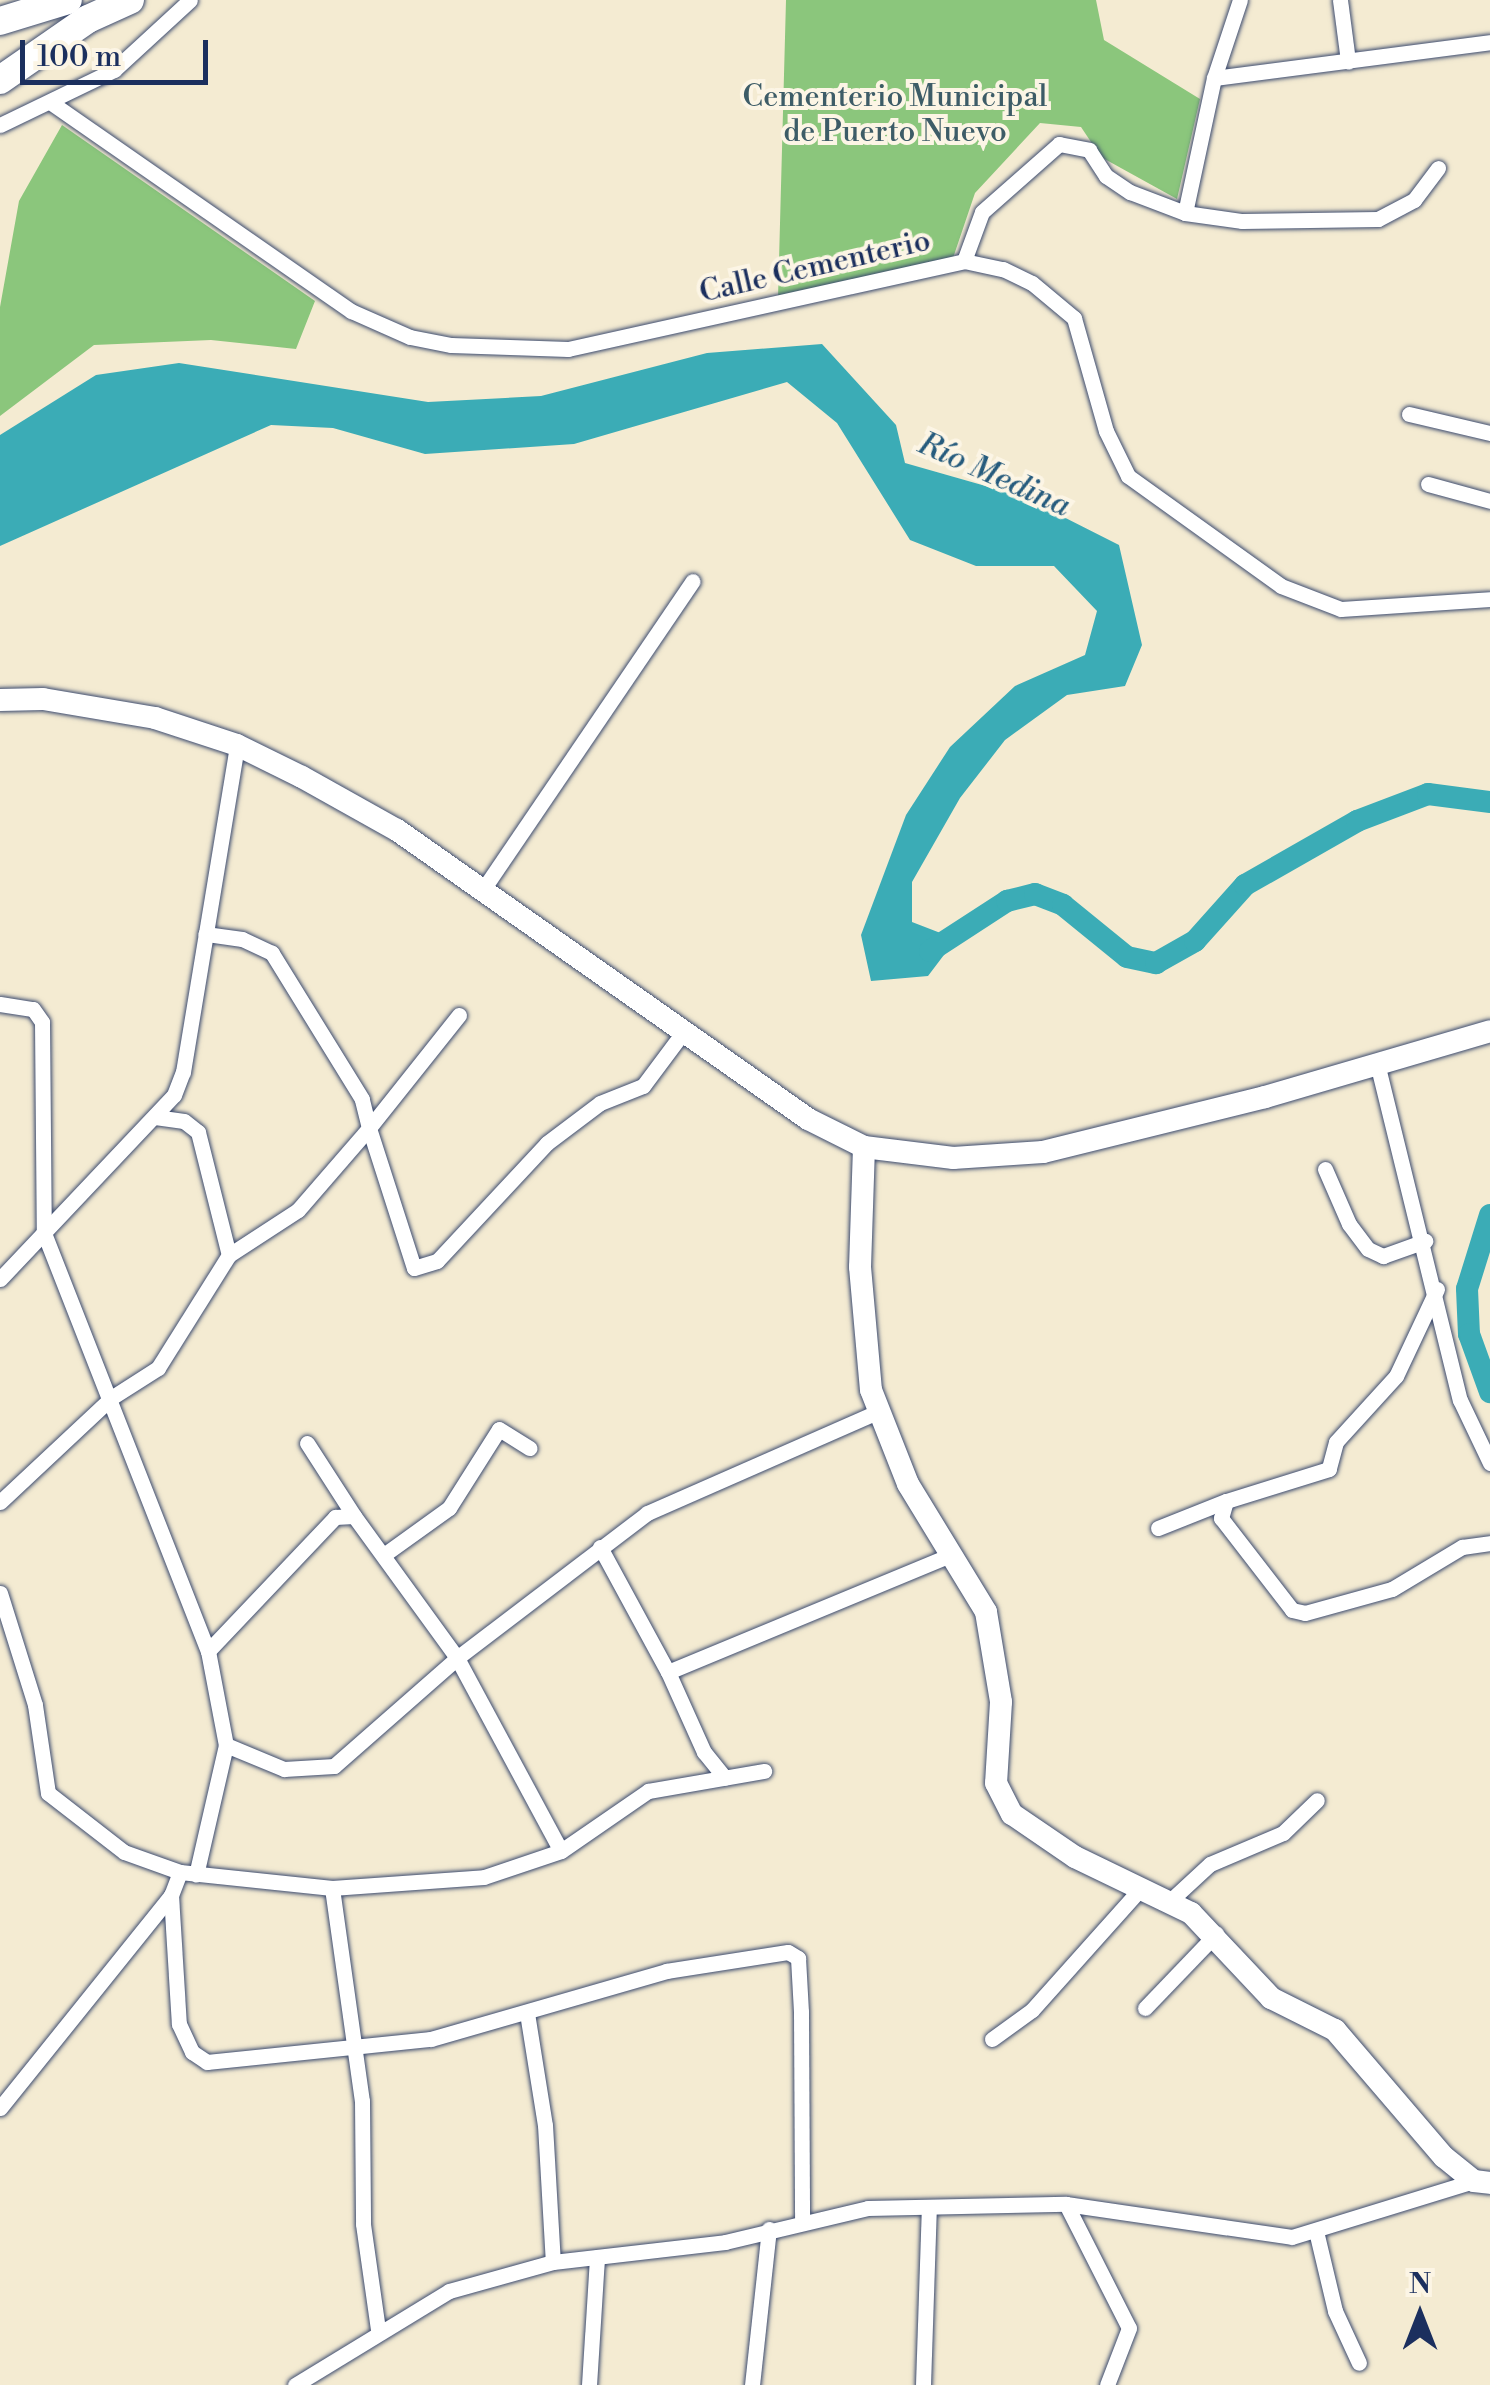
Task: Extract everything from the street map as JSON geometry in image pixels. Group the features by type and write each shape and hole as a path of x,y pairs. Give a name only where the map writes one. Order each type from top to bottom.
{"highway":[{"path":"0,8 25,0"},
{"path":"0,21 68,0"},
{"path":"0,80 88,18 130,0"}],"main road":[{"path":"0,700 44,699 125,712 236,744 397,830 808,1119 864,1147 952,1158 1043,1152 1490,1031"},
{"path":"864,1147 860,1267 876,1412 908,1484 986,1612 1001,1702 996,1783 1012,1814 1076,1857 1171,1900 1216,1934 1271,1998 1335,2030 1444,2156 1482,2182"}],"street":[{"path":"0,125 53,104 114,70 190,0"},
{"path":"1185,213 1214,78 1240,0"},
{"path":"1340,0 1348,61"},
{"path":"1214,78 1490,42"},
{"name":"Calle Cementerio","path":"53,104 351,311 410,336 452,345 585,346 964,261 1032,283 1074,318 1106,432 1128,476 1299,598 1341,609 1490,600"},
{"path":"964,261 982,212 1059,144 1082,146 1106,176 1130,192 1185,213 1242,221 1378,220 1414,200 1438,168"},
{"path":"1408,414 1490,434"},
{"path":"1428,484 1490,501"},
{"path":"484,888 693,581"},
{"path":"0,1278 156,1116 183,1072 236,744"},
{"path":"205,934 242,939 272,954 362,1099 414,1268 426,1269 547,1143 600,1103 643,1086 684,1032"},
{"path":"0,1004 32,1010 42,1022 44,1233 208,1651 226,1745 188,1873 0,2108"},
{"path":"0,1502 111,1398 158,1368 229,1256 298,1210 459,1015"},
{"path":"1377,1063 1425,1241 1460,1400 1490,1463"},
{"path":"156,1116 184,1121 198,1132 229,1256"},
{"path":"1325,1169 1348,1224 1368,1249 1382,1256 1425,1241"},
{"path":"1158,1528 1226,1501 1329,1469 1336,1442 1396,1376 1437,1290"},
{"path":"226,1745 284,1769 334,1766 457,1658 647,1513 876,1412"},
{"path":"385,1554 449,1508 498,1430 529,1448"},
{"path":"307,1444 457,1658 561,1850"},
{"path":"1226,1501 1221,1518 1292,1610 1305,1613 1392,1589 1462,1547 1490,1543"},
{"path":"208,1651 335,1517 354,1516"},
{"path":"600,1546 668,1672 704,1752 725,1778"},
{"path":"668,1672 952,1554"},
{"path":"0,1593 35,1705 48,1793 124,1852 188,1873 332,1888 484,1877 561,1850 648,1791 764,1771"},
{"path":"1171,1900 1210,1864 1283,1833 1317,1800"},
{"path":"992,2039 1032,2010 1142,1887"},
{"path":"332,1888 355,2048 363,2224 378,2330"},
{"path":"171,1896 179,2024 192,2052 207,2062 431,2039 666,1971 776,1950 798,1958 802,2220"},
{"path":"1146,2008 1216,1934"},
{"path":"527,2013 544,2125 553,2262"},
{"path":"295,2385 378,2330 450,2290 553,2262 725,2242 802,2220 868,2208 1066,2204 1264,2236 1316,2230 1482,2182"},
{"path":"1066,2204 1129,2328 1107,2385"},
{"path":"923,2385 929,2208"},
{"path":"752,2385 769,2229"},
{"path":"1316,2230 1335,2311 1359,2363"},
{"path":"588,2385 597,2257"}],"green space":[{"name":"Cementerio Municipal de Puerto Nuevo","path":"786,0 1096,0 1104,40 1200,99 1177,199 1101,157 1081,127 1040,123 975,193 953,258 778,298"},
{"path":"62,125 315,301 296,349 211,340 94,345 0,416 0,307 19,201"}],"water":[{"path":"822,344 896,425 905,463 1024,497 1119,545 1142,645 1125,686 1067,695 1005,740 960,798 912,882 912,922 956,939 928,976 871,981 861,935 906,815 950,747 1015,686 1085,655 1097,611 1054,566 976,566 910,540 837,423 787,382 574,444 425,454 333,428 271,425 0,546 0,435 96,375 179,363 428,402 541,396 707,353"}],"waterway":[{"name":"Río Medina","path":"930,951 1007,901 1035,894 1063,905 1127,957 1156,963 1195,941 1245,885 1357,821 1428,794 1490,802"},
{"name":"Río Medina","path":"1490,1215 1467,1289 1469,1334 1490,1392"}]}
